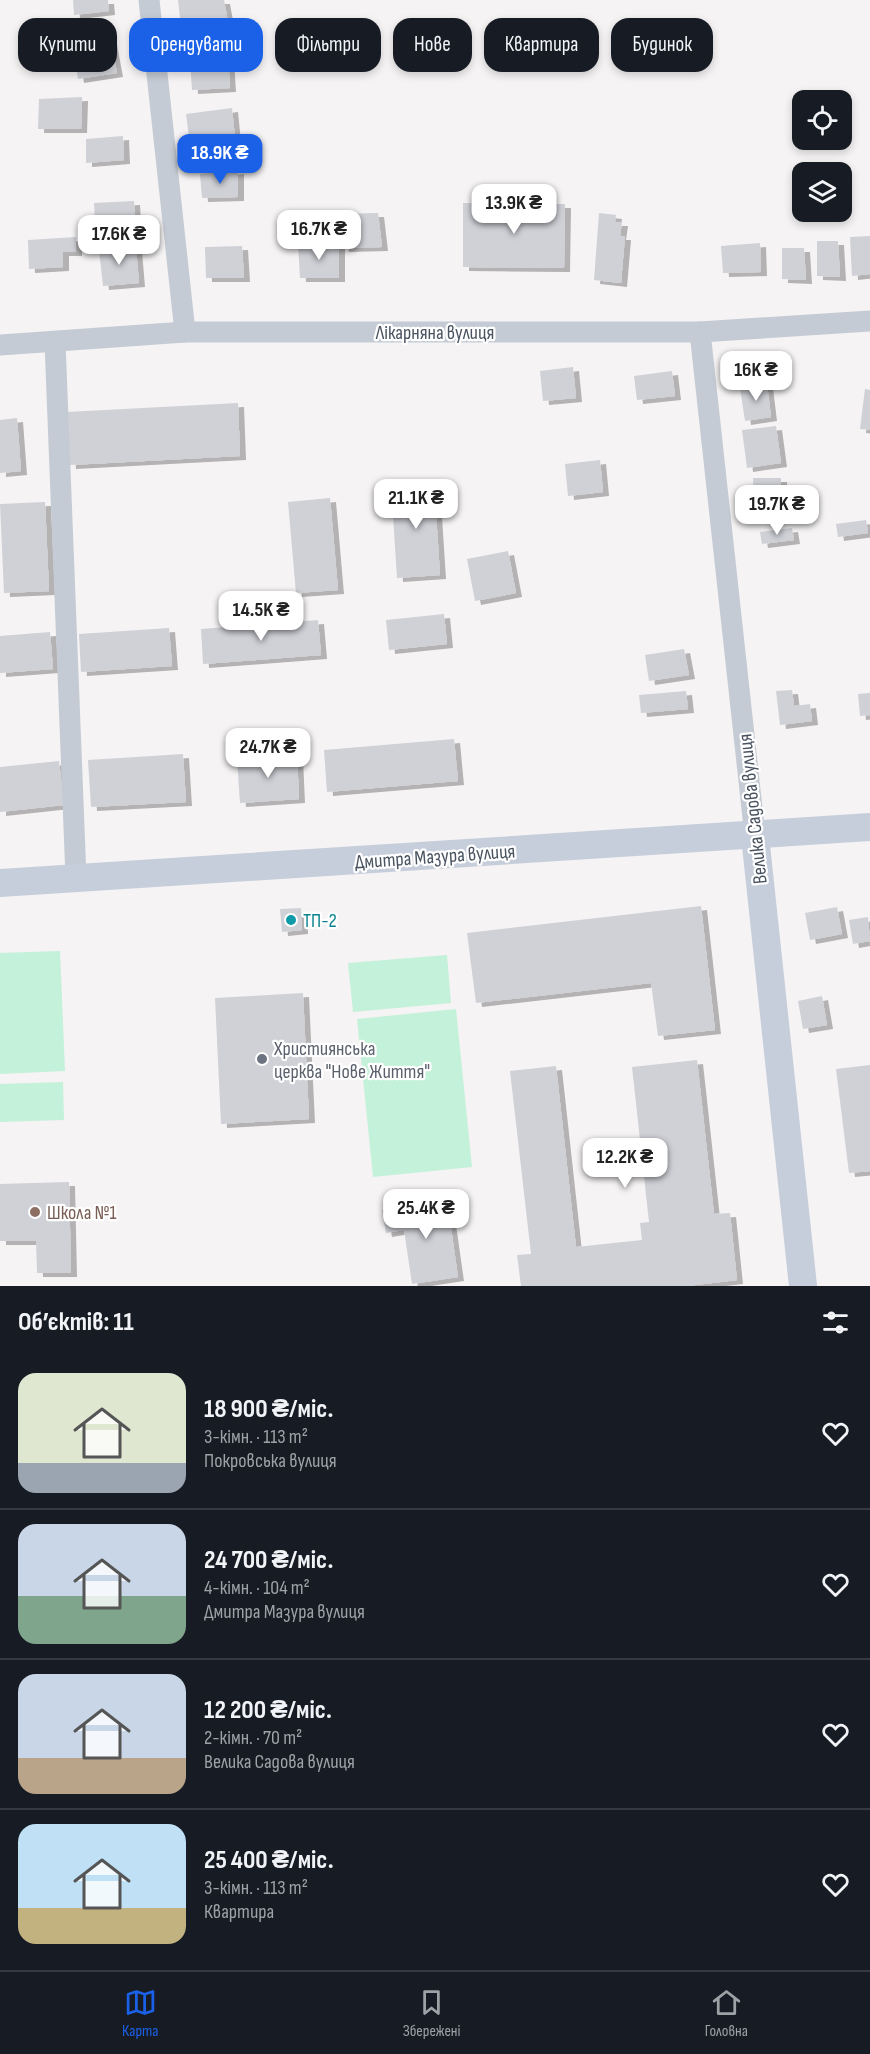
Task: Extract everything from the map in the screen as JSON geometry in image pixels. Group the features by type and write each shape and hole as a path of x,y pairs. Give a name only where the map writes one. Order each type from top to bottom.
{"street":[{"path":"149,0 185,332"},
{"name":"Лікарняна вулиця","path":"0,345 185,332 700,332 870,321"},
{"name":"Велика Садова вулиця","path":"700,332 803,1286"},
{"path":"55,342 76,878"},
{"name":"Дмитра Мазура вулиця","path":"0,883 870,827"}],"green space":[{"path":"60,951 65,1071 0,1074 0,953"},
{"path":"447,955 451,1003 353,1012 348,963"},
{"path":"456,1009 472,1167 373,1177 357,1019"},
{"path":"63,1082 64,1120 0,1122 0,1084"}],"building":[{"path":"73,0 108,0 109,11 74,15"},
{"path":"178,0 224,0 227,18 180,18"},
{"path":"77,72 117,73 78,79"},
{"path":"191,72 229,72 230,88 192,90"},
{"path":"82,97 81,129 38,129 39,99"},
{"path":"232,108 236,148 191,152 186,114"},
{"path":"123,136 124,160 86,163 86,139"},
{"path":"238,170 238,197 202,198 200,174"},
{"path":"134,201 136,235 96,237 94,203"},
{"path":"463,203 565,204 564,268 463,267"},
{"path":"378,213 382,247 343,248 339,214"},
{"path":"599,213 616,215 615,222 622,222 620,236 625,236 621,283 594,280"},
{"path":"870,236 870,274 852,276 850,237"},
{"path":"76,237 76,252 63,252 63,267 29,269 28,240"},
{"path":"817,241 838,241 840,277 817,276"},
{"path":"339,243 339,278 300,278 298,244"},
{"path":"760,243 761,272 723,273 721,246"},
{"path":"242,246 244,278 206,278 205,247"},
{"path":"136,247 139,283 103,286 99,250"},
{"path":"782,248 804,248 806,280 782,279"},
{"path":"573,367 576,398 543,401 540,371"},
{"path":"672,371 675,396 637,400 634,376"},
{"path":"767,384 771,417 745,421 740,388"},
{"path":"865,389 870,390 870,430 860,429"},
{"path":"238,403 240,456 70,465 67,412"},
{"path":"17,418 21,471 0,473 0,420"},
{"path":"776,426 781,463 747,468 742,430"},
{"path":"600,460 603,492 568,496 565,464"},
{"path":"753,478 781,478 781,504 754,505"},
{"path":"434,482 440,575 397,578 391,485"},
{"path":"330,498 338,590 296,593 288,502"},
{"path":"45,502 49,591 4,593 0,504"},
{"path":"866,520 868,533 838,537 836,524"},
{"path":"792,528 794,540 762,544 760,532"},
{"path":"508,551 516,593 475,601 467,559"},
{"path":"444,614 447,644 389,650 386,620"},
{"path":"318,620 321,655 203,664 201,629"},
{"path":"169,628 172,666 81,672 79,634"},
{"path":"50,632 53,669 0,673 0,636"},
{"path":"684,649 689,675 649,681 645,655"},
{"path":"792,690 794,706 810,704 812,721 780,725 776,691"},
{"path":"686,691 688,709 641,713 639,695"},
{"path":"870,693 870,715 860,716 858,694"},
{"path":"454,739 458,781 327,792 324,750"},
{"path":"183,754 186,802 91,807 88,760"},
{"path":"297,755 299,799 240,803 237,759"},
{"path":"59,761 64,805 0,812 0,767"},
{"path":"701,906 715,1030 658,1036 651,983 476,1003 467,933"},
{"path":"837,907 842,934 810,940 805,913"},
{"name":"ТП-2","path":"301,908 302,930 282,932 280,909"},
{"path":"868,917 870,941 853,944 849,920"},
{"name":"Християнська церква \"Нове Життя\"","path":"303,993 309,1119 221,1124 215,998"},
{"path":"822,996 827,1025 803,1029 798,1001"},
{"path":"697,1060 714,1214 730,1213 737,1280 687,1286 521,1286 517,1255 531,1254 510,1071 556,1066 576,1247 642,1240 640,1223 649,1222 632,1067"},
{"path":"870,1065 870,1171 849,1173 836,1069"},
{"name":"Школа №1","path":"69,1182 71,1273 37,1273 36,1241 0,1241 0,1184"},
{"path":"447,1200 458,1277 412,1284 404,1230 386,1233 382,1210"}],"place":[{"name":"ТП-2","path":"291,920"},
{"name":"Християнська церква \"Нове Життя\"","path":"262,1059"},
{"name":"Школа №1","path":"35,1212"}]}
